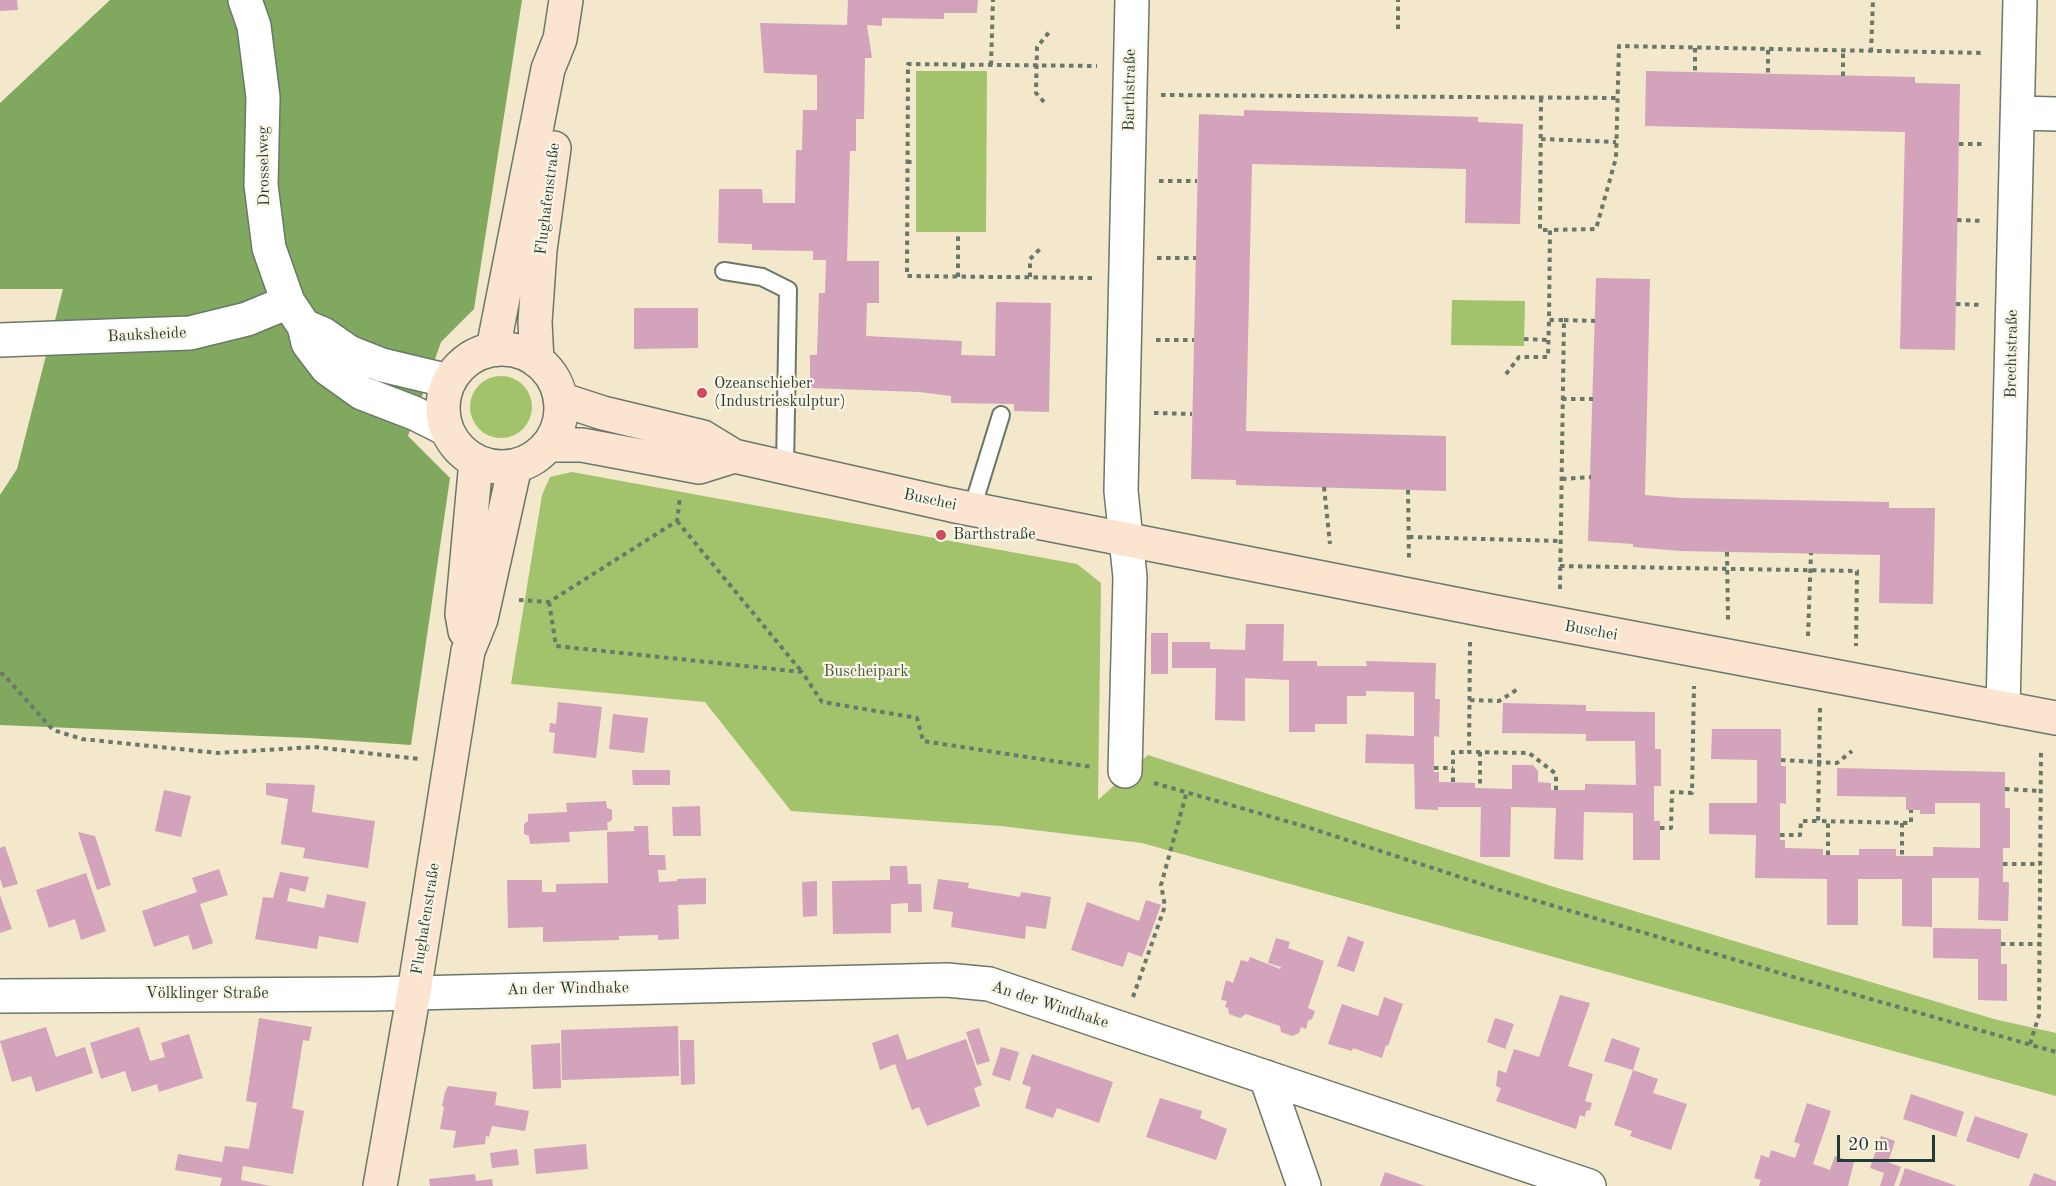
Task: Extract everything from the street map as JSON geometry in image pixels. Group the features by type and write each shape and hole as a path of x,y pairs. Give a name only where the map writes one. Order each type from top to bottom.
{"main road":[{"name":"Flughafenstraße","path":"493,349 548,69 560,39 566,0"},
{"name":"Flughafenstraße","path":"537,361 535,322 540,250 566,70 560,39"},
{"path":"493,349 511,350 537,361 548,371 556,384 560,399 561,415 557,430 549,444 539,454 515,466 501,467 476,461 463,453 453,442 446,429 443,413 444,397 449,381 458,369 469,359 493,349"},
{"name":"Buschei","path":"560,399 603,413 703,437 734,456 972,509 1500,613 2056,718"},
{"path":"549,444 582,444 699,467 734,456"},
{"name":"Flughafenstraße","path":"468,651 462,614 476,461"},
{"name":"Flughafenstraße","path":"380,1186 414,992 468,651 481,619 515,466"}],"street":[{"name":"Drosselweg","path":"245,0 254,26 263,97 261,185 269,248 308,343 327,368 362,393 414,413 446,429"},
{"name":"Barthstraße","path":"1127,539 1122,491 1132,0"},
{"name":"Brechtstraße","path":"2003,708 2020,0"},
{"path":"2018,113 2056,114"},
{"name":"Bauksheide","path":"0,340 190,333 247,319 296,314"},
{"path":"296,314 349,352 382,365 449,381"},
{"path":"1125,771 1130,577 1127,539"},
{"name":"An der Windhake","path":"414,992 947,980 989,984 1589,1186"},
{"name":"Völklinger Straße","path":"0,996 414,992"},
{"path":"1266,1077 1304,1186"}],"lane":[{"path":"724,271 762,277 788,290 785,468"},
{"path":"972,509 1001,415"}],"path":[{"path":"991,65 993,0"},
{"path":"1398,0 1398,29"},
{"path":"1871,52 1873,0"},
{"path":"1044,102 1036,93 1037,47 1050,31"},
{"path":"1540,98 1540,230 1596,229 1616,158 1619,46 2019,53"},
{"path":"1695,48 1695,72"},
{"path":"1768,50 1768,74"},
{"path":"1843,51 1843,76"},
{"path":"1127,278 907,276 908,64 1037,66 1131,80 1540,98 1617,98"},
{"path":"963,64 963,71"},
{"path":"1540,140 1616,142"},
{"path":"907,162 916,162"},
{"path":"1158,181 1197,181"},
{"path":"1506,374 1519,357 1548,357 1550,230"},
{"path":"958,232 958,277"},
{"path":"1030,277 1030,259 1041,248"},
{"path":"1156,258 1196,258"},
{"path":"1549,320 1595,321"},
{"path":"1560,589 1564,320"},
{"path":"1524,339 1548,340"},
{"path":"1155,340 1194,340"},
{"path":"1562,399 1593,399"},
{"path":"1153,413 1192,414"},
{"path":"1561,479 1591,477"},
{"path":"1324,487 1330,544"},
{"path":"1408,490 1409,560"},
{"path":"681,494 677,521 802,672 822,702 917,718 923,741 1125,771 1142,780 1307,827 1500,890 1783,975 2056,1052"},
{"path":"515,599 549,602 677,521"},
{"path":"1409,537 1560,541"},
{"path":"1727,552 1728,620"},
{"path":"1808,636 1811,554"},
{"path":"1560,566 1857,571 1856,646"},
{"path":"549,602 556,646 802,672"},
{"path":"1469,752 1470,642"},
{"path":"0,673 53,730 82,739 218,753 314,747 450,763"},
{"path":"1660,828 1671,828 1672,792 1692,793 1694,686"},
{"path":"1470,700 1499,700 1518,688"},
{"path":"1818,821 1820,708"},
{"path":"2030,1044 2039,1015 2041,748"},
{"path":"1781,760 1837,763 1852,751"},
{"path":"1453,782 1453,752 1529,753 1556,774 1556,790"},
{"path":"1480,752 1480,788"},
{"path":"1434,768 1453,768"},
{"path":"2005,789 2040,791"},
{"path":"1122,1028 1165,906 1161,885 1187,792"},
{"path":"1780,834 1800,835 1801,821 1911,823 1911,810"},
{"path":"1828,822 1828,855"},
{"path":"1902,823 1902,856"},
{"path":"2003,864 2040,864"},
{"path":"2001,944 2040,944"}],"green space":[{"path":"110,0 522,0 474,309 441,342 408,436 450,478 411,745 309,738 0,725 0,495 17,469 63,289 0,289 0,103"},
{"path":"916,71 987,71 986,232 916,232"},
{"path":"1452,300 1525,301 1524,346 1451,345"},
{"path":"495,376 507,376 523,385 530,395 532,407 530,419 523,429 507,438 495,438 484,433 475,424 470,413 470,401 475,390 484,381"},
{"name":"Buscheipark","path":"572,472 1077,564 1101,583 1098,800 1148,755 1551,886 1994,1019 2056,1033 2056,1096 1142,843 1001,826 791,811 705,702 511,684 542,495 550,477"}],"building":[{"path":"0,0 17,0 18,10 0,11"},
{"path":"848,0 978,0 977,13 944,13 944,19 882,18 882,26 867,25 872,58 865,58 864,119 856,119 856,151 850,151 847,261 879,261 879,303 867,303 866,336 962,341 961,355 995,356 996,302 1051,303 1049,412 1014,411 1014,404 951,403 951,396 919,392 810,388 810,355 817,355 819,293 825,293 826,260 813,260 813,251 752,250 752,244 718,243 719,189 762,189 763,203 795,203 796,150 802,150 803,110 817,110 817,75 764,73 760,23 847,25"},
{"path":"1646,71 1915,77 1915,83 1960,84 1955,350 1900,349 1905,132 1645,126"},
{"path":"1244,110 1478,117 1478,122 1523,124 1520,224 1465,223 1466,169 1252,164 1246,431 1446,436 1446,491 1236,485 1236,480 1191,479 1199,114 1244,116"},
{"path":"1596,278 1650,279 1645,495 1682,498 1889,502 1889,508 1935,508 1933,604 1879,603 1880,555 1681,551 1633,547 1633,544 1588,541"},
{"path":"634,308 698,308 698,348 634,349"},
{"path":"1246,624 1284,624 1283,661 1317,661 1317,666 1367,666 1366,661 1436,663 1435,699 1440,699 1439,737 1434,736 1434,772 1439,772 1439,782 1475,783 1475,788 1512,789 1512,765 1533,765 1538,771 1538,782 1551,783 1551,790 1585,790 1585,784 1636,785 1635,741 1586,741 1586,734 1502,733 1503,703 1586,705 1586,711 1655,712 1655,749 1661,749 1661,786 1654,786 1654,821 1660,821 1660,860 1633,860 1633,813 1584,812 1583,860 1554,859 1556,808 1511,807 1510,857 1480,857 1481,807 1415,809 1414,764 1365,763 1366,734 1414,736 1414,692 1366,691 1366,696 1347,696 1347,724 1315,724 1315,732 1289,732 1289,680 1245,678 1245,721 1215,720 1216,668 1172,668 1172,642 1210,642 1210,649 1245,650"},
{"path":"1151,633 1168,633 1168,674 1151,674"},
{"path":"558,702 602,707 596,758 553,753 555,733 549,732 550,723 556,724"},
{"path":"613,714 648,718 644,753 609,749"},
{"path":"1712,729 1781,729 1781,766 1786,766 1786,804 1780,803 1780,840 1785,840 1785,848 1823,849 1823,855 1859,855 1859,849 1896,849 1896,856 1933,856 1933,847 1980,848 1980,803 1935,803 1935,814 1920,814 1920,810 1906,810 1906,797 1837,796 1837,768 2005,772 2005,808 2010,808 2010,848 2003,848 2003,882 2009,882 2008,921 1978,920 1979,878 1932,878 1932,927 1902,926 1902,879 1858,879 1858,925 1827,925 1827,879 1755,878 1756,835 1709,834 1709,803 1757,803 1757,760 1711,759"},
{"path":"632,770 670,770 670,785 633,785"},
{"path":"266,783 315,785 312,812 375,821 368,868 303,858 305,848 281,844 288,799 266,795"},
{"path":"164,790 191,796 181,837 155,831"},
{"path":"606,801 607,808 612,810 612,820 607,823 608,830 569,832 570,842 530,844 529,836 524,834 524,824 528,821 528,814 567,812 566,803"},
{"path":"700,806 701,836 673,836 672,807"},
{"path":"634,826 648,826 649,855 665,855 666,870 658,870 659,882 706,878 706,904 678,905 679,939 658,940 658,935 619,936 619,940 543,942 543,927 508,928 507,880 542,880 542,892 556,892 556,884 608,883 607,832 634,831"},
{"path":"78,832 95,836 111,885 97,890"},
{"path":"5,846 18,884 3,888 0,878 0,848"},
{"path":"890,866 907,866 908,884 921,884 922,912 908,912 908,903 891,904 891,933 833,934 832,881 890,880"},
{"path":"219,869 228,895 200,904 213,943 193,950 188,935 154,947 142,911 197,892 192,878"},
{"path":"280,872 309,877 305,892 290,888 287,901 324,908 327,894 366,902 358,943 319,936 317,949 255,939 263,897 273,898"},
{"path":"86,873 106,931 81,940 75,919 49,928 36,890"},
{"path":"938,879 969,883 968,888 1020,897 1021,892 1051,897 1046,929 1026,926 1025,939 951,927 953,912 933,909"},
{"path":"817,881 817,916 803,917 802,882"},
{"path":"0,895 12,929 0,933"},
{"path":"1146,900 1161,905 1142,957 1128,952 1123,967 1071,950 1087,902 1139,921"},
{"path":"1933,928 2001,929 2001,964 2007,964 2007,1001 1978,1000 1978,959 1933,958"},
{"path":"1348,936 1364,942 1354,972 1337,966"},
{"path":"1276,938 1290,942 1288,948 1324,961 1308,1008 1315,1011 1312,1019 1308,1021 1306,1029 1301,1027 1299,1033 1292,1036 1281,1032 1280,1026 1246,1014 1240,1018 1229,1014 1228,1008 1225,1007 1227,1001 1221,1000 1226,980 1233,983 1241,960 1248,962 1250,957 1280,969 1281,967 1268,963"},
{"path":"1560,995 1590,1003 1568,1066 1593,1074 1585,1101 1592,1103 1590,1110 1586,1111 1585,1117 1580,1115 1576,1129 1496,1101 1501,1088 1496,1086 1498,1070 1506,1073 1514,1049 1539,1057"},
{"path":"1384,997 1403,1004 1382,1058 1353,1048 1352,1051 1328,1044 1342,1004 1378,1016"},
{"path":"259,1018 312,1027 309,1041 303,1040 292,1108 304,1111 293,1174 243,1166 241,1180 270,1186 220,1186 222,1178 175,1170 178,1154 222,1162 225,1146 249,1149 257,1103 246,1101"},
{"path":"1495,1018 1514,1024 1505,1049 1487,1042"},
{"path":"678,1026 679,1076 562,1080 561,1030"},
{"path":"46,1027 56,1057 85,1047 93,1073 36,1092 31,1076 12,1082 0,1041"},
{"path":"139,1027 150,1061 165,1057 161,1043 189,1034 203,1078 159,1092 157,1084 132,1092 125,1071 101,1079 90,1043"},
{"path":"979,1028 990,1061 977,1065 966,1032"},
{"path":"898,1034 907,1060 966,1039 982,1085 974,1088 980,1106 927,1126 919,1107 912,1110 895,1064 880,1070 872,1043"},
{"path":"1612,1038 1640,1048 1633,1070 1604,1061"},
{"path":"680,1040 694,1040 695,1084 681,1085"},
{"path":"560,1043 561,1088 533,1089 531,1045"},
{"path":"1001,1047 1019,1052 1010,1081 992,1075"},
{"path":"1032,1054 1113,1082 1099,1123 1057,1108 1053,1118 1025,1108 1031,1087 1022,1084"},
{"path":"1633,1070 1658,1079 1653,1093 1687,1104 1671,1150 1630,1136 1632,1131 1614,1125"},
{"path":"448,1086 497,1092 495,1105 529,1111 525,1131 492,1126 489,1137 486,1136 485,1144 453,1148 456,1131 440,1129 444,1107 442,1106"},
{"path":"1911,1094 1964,1112 1956,1137 1903,1119"},
{"path":"1160,1098 1202,1111 1200,1118 1227,1129 1216,1160 1146,1137"},
{"path":"1807,1103 1831,1111 1813,1164 1830,1170 1835,1156 1854,1162 1848,1186 1759,1186 1761,1180 1754,1178 1761,1155 1769,1158 1771,1150 1795,1158 1800,1144 1794,1142"},
{"path":"1975,1116 2028,1134 2019,1159 1966,1141"},
{"path":"1881,1136 1895,1141 1888,1162 1901,1167 1894,1186 1880,1186 1884,1173 1870,1168"},
{"path":"586,1144 588,1169 536,1174 534,1149"},
{"path":"517,1149 519,1165 492,1168 490,1153"},
{"path":"1905,1168 1957,1186 1899,1186"},
{"path":"1385,1172 1425,1186 1380,1186"},
{"path":"2034,1173 2056,1181 2056,1186 2029,1186"},
{"path":"475,1174 476,1181 492,1179 493,1186 430,1186 429,1179"}],"place":[{"name":"Ozeanschieber (Industrieskulptur)","path":"702,393"},
{"name":"Barthstraße","path":"941,535"}]}
